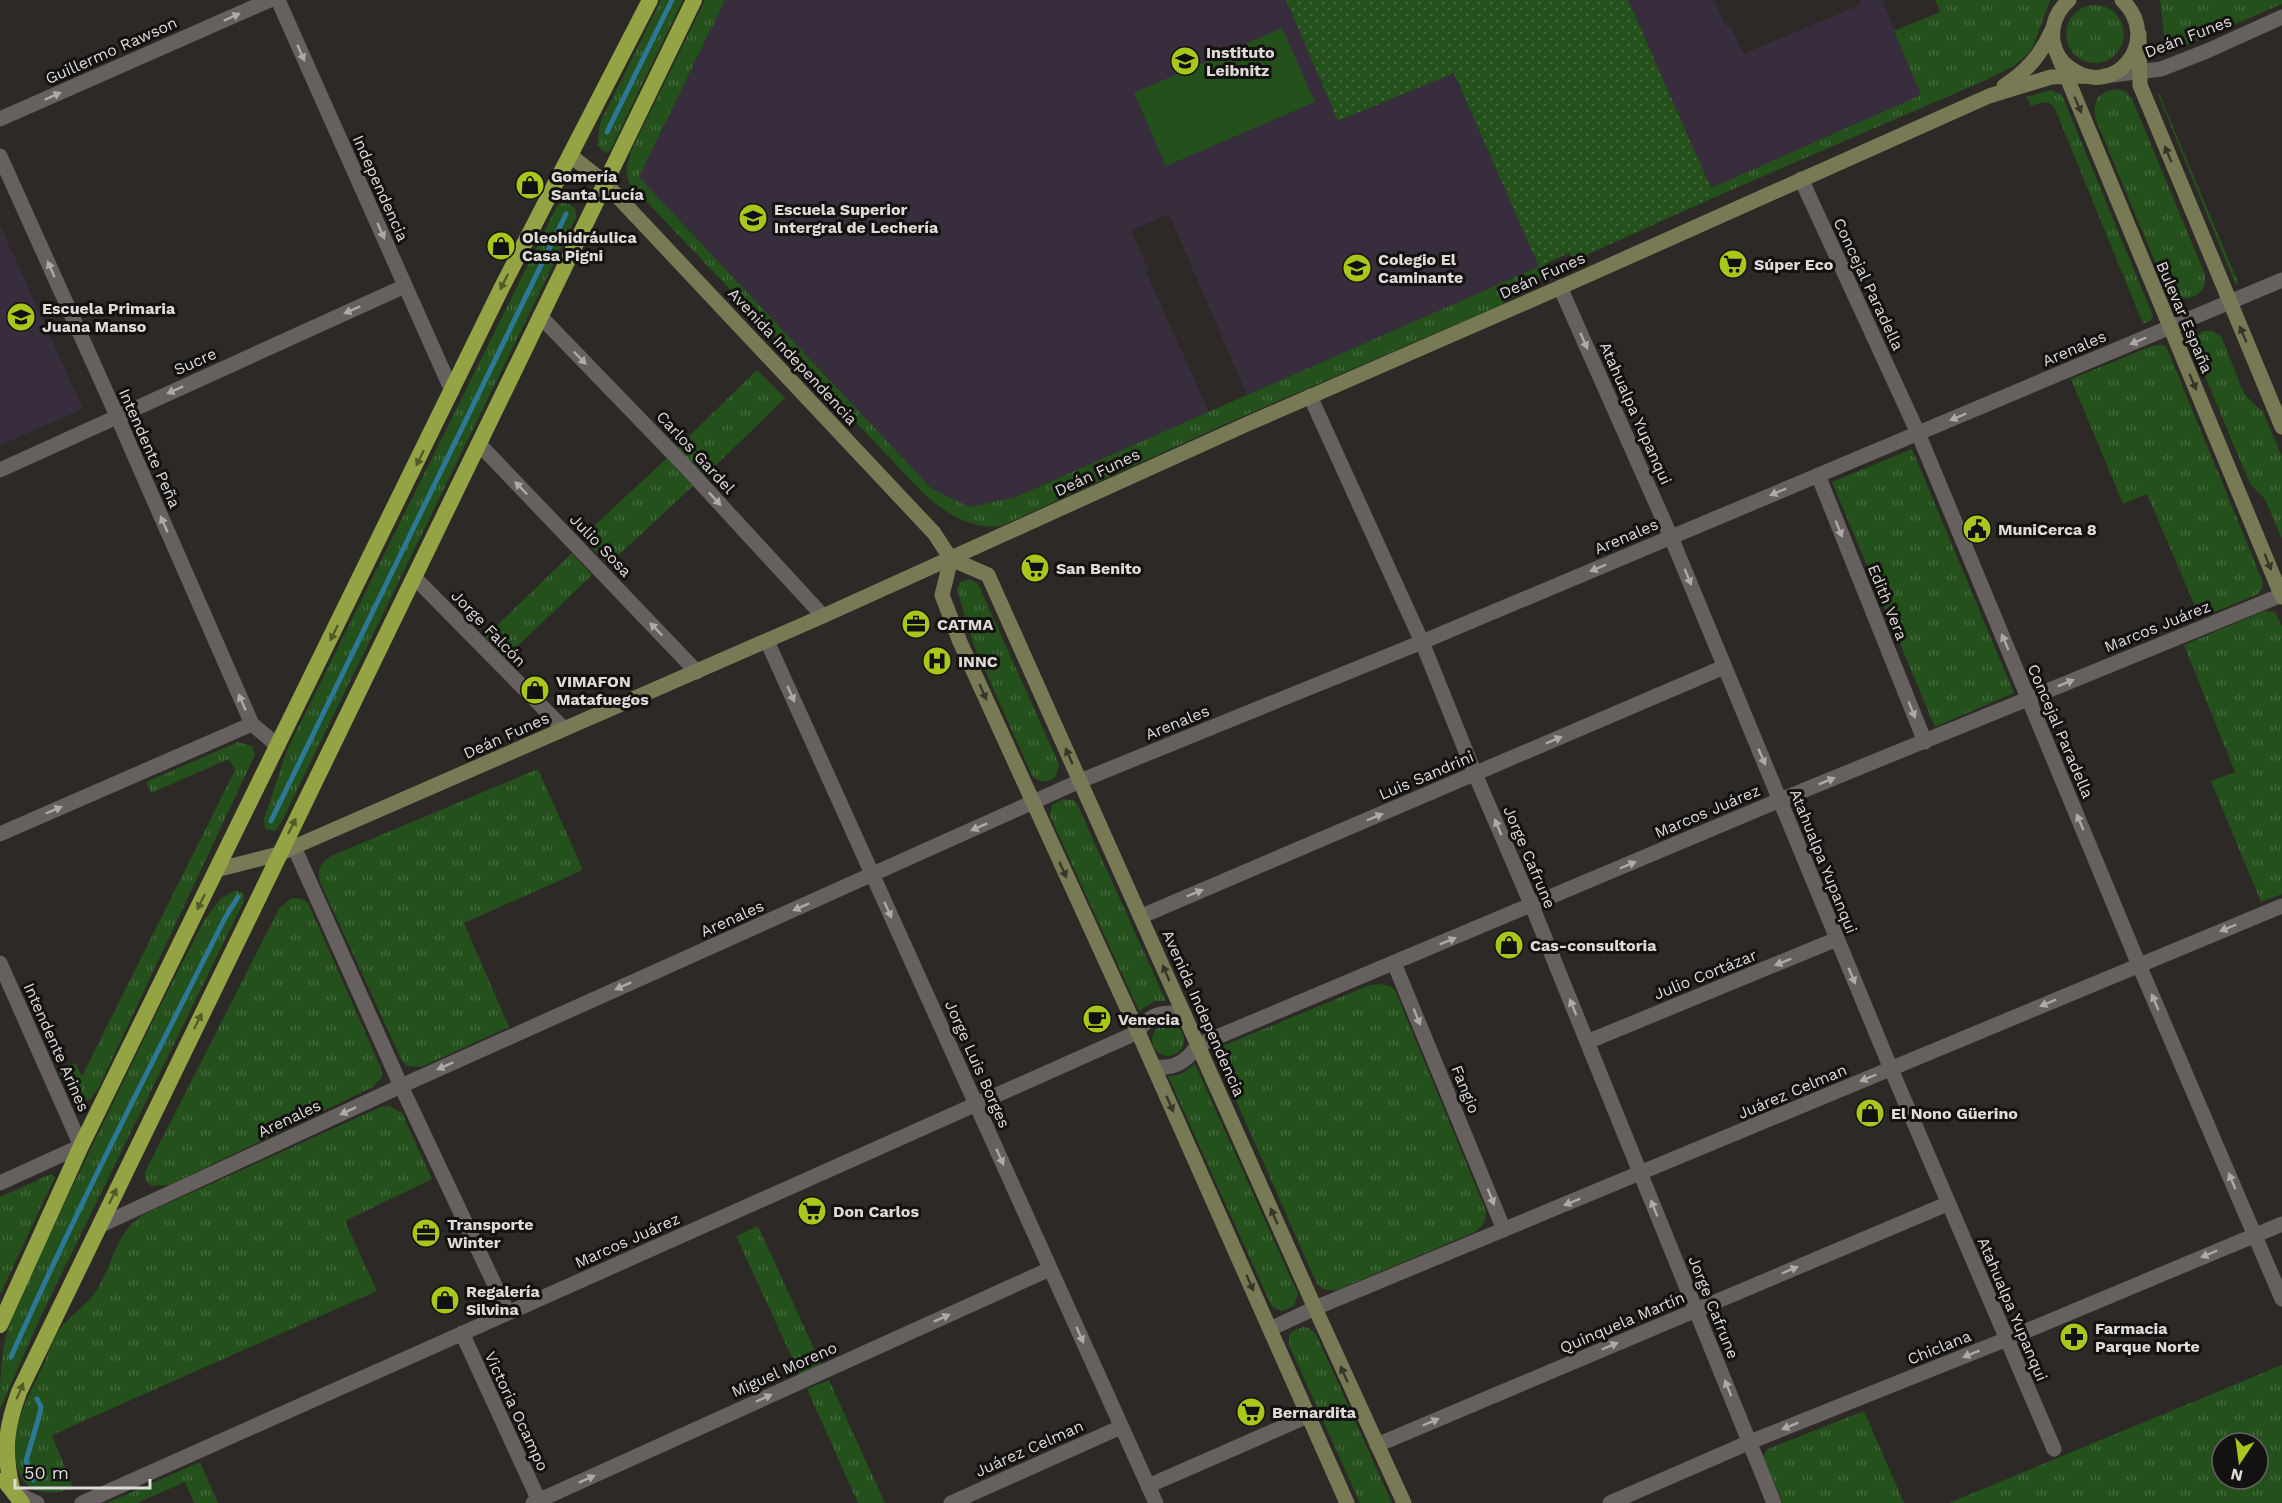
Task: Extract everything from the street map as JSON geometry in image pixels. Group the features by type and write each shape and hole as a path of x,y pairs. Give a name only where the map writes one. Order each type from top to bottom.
{"highway":[{"path":"12,1491 6,1463 6,1445 10,1417 19,1392 694,0"},
{"path":"0,1325 81,1146 453,391 501,287 571,156 647,2"}],"main road":[{"name":"Deán Funes","path":"1989,96 2028,69 2038,58 2064,3"},
{"path":"2127,3 2137,22 2139,34 2140,85 2282,427"},
{"name":"Bulevar España","path":"2053,28 2056,51 2065,76 2282,595"},
{"path":"2103,76 2122,69 2131,59 2137,47 2139,34"},
{"path":"2056,51 2068,67 2086,76"},
{"name":"Deán Funes","path":"216,870 294,848 824,616 1310,396 1989,96 2051,77 2103,76"},
{"path":"571,156 604,182"},
{"name":"Avenida Independencia","path":"604,182 934,533 951,559 988,575 1404,1503"},
{"path":"951,559 942,595 960,642 1154,1067 1347,1503"}],"street":[{"name":"Guillermo Rawson","path":"0,119 270,0"},
{"name":"Independencia","path":"278,0 453,391"},
{"name":"Deán Funes","path":"2103,76 2161,69 2282,17"},
{"name":"Intendente Peña","path":"0,156 252,724 278,746"},
{"name":"Concejal Paradella","path":"1801,179 1918,434 2139,965 2282,1299"},
{"name":"Arenales","path":"99,1226 401,1086 1080,781 1422,642 2282,280"},
{"name":"Sucre","path":"0,470 405,286"},
{"name":"Atahualpa Yupanqui","path":"1560,287 1671,537 1947,1204 2054,1449"},
{"name":"Carlos Gardel","path":"540,316 685,466 824,616"},
{"name":"Jorge Cafrune","path":"1310,396 1422,642 1475,774 1532,906 1774,1503"},
{"name":"Julio Sosa","path":"479,444 697,672"},
{"name":"Edith Vera","path":"1818,475 1925,742"},
{"name":"Jorge Falcón","path":"414,577 564,729"},
{"name":"Marcos Juárez","path":"1154,1067 1180,1065 1198,1045 1780,800 2282,595"},
{"name":"Jorge Luis Borges","path":"767,640 1156,1503"},
{"name":"Luis Sandrini","path":"1142,916 1724,667"},
{"path":"0,834 252,724"},
{"path":"294,848 401,1086 508,1313"},
{"name":"Juárez Celman","path":"1270,1329 1315,1308 2282,906"},
{"name":"Julio Cortázar","path":"1587,1042 1837,939"},
{"name":"Intendente Arines","path":"0,963 81,1146"},
{"name":"Fangio","path":"1394,963 1504,1230"},
{"name":"Marcos Juárez","path":"81,1503 1138,1032 1147,1019 1154,1015 1173,1012 1184,1014"},
{"path":"0,1183 81,1146"},
{"name":"Quinquela Martín","path":"1377,1445 1947,1204"},
{"name":"Chiclana","path":"1610,1503 1750,1442 2007,1339 2282,1224"},
{"name":"Miguel Moreno","path":"537,1502 1050,1269"},
{"name":"Victoria Ocampo","path":"462,1333 537,1502"},
{"path":"1148,1486 1308,1416"},
{"name":"Juárez Celman","path":"951,1503 1121,1427"},
{"path":"12,1491 37,1503"}],"shaded area":[{"path":"725,0 1286,0 1339,121 1454,72 1539,267 1247,395 1169,214 1131,230 1149,270 1146,272 1209,412 1013,498 969,507 931,488 639,177"},
{"path":"1628,0 1714,0 1725,25 1731,27 1743,54 1860,5 1859,0 1882,0 1921,95 1711,188"},
{"name":"Escuela Primaria Juana Manso","path":"0,225 83,409 0,445"}],"green space":[{"path":"661,0 683,0 610,151 605,153 598,146 601,121"},
{"path":"705,0 725,0 639,177 931,488 969,507 1013,498 1547,263 1551,271 1501,305 1241,417 1001,526 990,527 968,522 948,513 922,492 629,183 626,170 631,151"},
{"path":"1286,0 1628,0 1715,197 1573,261 1569,253 1539,267 1454,73 1338,121"},
{"path":"1935,0 2050,0 2033,47 2014,66 1715,197 1711,188 1921,95 1894,31 1940,12"},
{"path":"2160,0 2282,0 2282,4 2166,54"},
{"path":"2089,5 2101,5 2116,13 2124,28 2124,40 2116,55 2101,63 2089,63 2074,55 2066,40 2066,28 2074,13"},
{"path":"1282,28 1315,102 1166,166 1134,93"},
{"path":"2117,89 2126,92 2132,99 2204,272 2203,288 2193,297 2179,297 2166,288 2096,120 2094,110 2097,98 2107,91"},
{"path":"2051,90 2062,95 2153,316 2151,320 2143,324 2055,109 2047,103 2031,106 2027,97"},
{"path":"2157,92 2159,93 2239,285 2235,283"},
{"path":"564,203 574,208 576,218 282,821 275,831 265,829 264,819 287,750 556,208 559,204"},
{"path":"2203,331 2212,331 2221,336 2243,391 2263,412 2282,457 2282,539 2265,499 2250,484 2194,350 2196,337"},
{"path":"2152,346 2166,346 2263,582 2258,594 2200,618 2147,494 2123,504 2071,379"},
{"path":"757,370 785,398 705,476 677,448"},
{"path":"1912,449 2014,693 1935,727 1832,482"},
{"path":"667,458 693,486 608,565 582,537"},
{"path":"572,553 592,575 505,658 485,637"},
{"path":"970,579 978,584 1059,764 1056,776 1050,780 1044,782 1032,775 974,646 957,590 960,582"},
{"path":"2264,611 2275,612 2282,627 2282,894 2261,902 2211,781 2235,772 2184,645"},
{"path":"238,742 252,746 255,755 98,1089 90,1100 77,1101 68,1093 59,1071 75,1063 82,1076 235,770 229,759 151,793 146,782"},
{"path":"538,769 583,870 464,923 509,1027 421,1067 407,1066 402,1061 321,884 320,868 331,856"},
{"path":"1063,799 1073,800 1077,804 1166,1001 1154,1001 1139,1011 1050,816 1052,805"},
{"path":"236,890 244,894 243,903 42,1314 0,1409 3,1349 22,1291 159,1008 205,919 221,898"},
{"path":"292,898 302,899 308,903 381,1068 382,1077 373,1087 169,1185 152,1186 145,1181 145,1172 280,907"},
{"path":"1379,984 1395,990 1486,1211 1486,1218 1475,1232 1337,1290 1328,1290 1320,1287 1316,1282 1220,1064 1220,1053 1225,1045 1370,985"},
{"path":"1168,1024 1179,1029 1184,1040 1179,1051 1168,1056 1157,1051 1152,1040 1157,1029"},
{"path":"1195,1064 1298,1294 1294,1306 1282,1311 1271,1305 1168,1076 1180,1075"},
{"path":"389,1106 402,1113 432,1179 345,1221 377,1291 52,1435 73,1488 60,1492 46,1492 28,1485 23,1480 17,1466 14,1451 15,1436 24,1406 59,1330 94,1294 120,1241 134,1222 144,1214 381,1107"},
{"path":"51,1174 55,1177 0,1295 0,1197"},
{"path":"758,1226 822,1366 800,1375 736,1236"},
{"path":"1303,1327 1309,1328 1316,1334 1392,1503 1360,1503 1289,1345 1291,1332"},
{"path":"2282,1365 2282,1503 1949,1503"},
{"path":"829,1380 885,1503 858,1503 807,1389"},
{"path":"1864,1411 1904,1503 1783,1503 1763,1456 1768,1449"},
{"path":"200,1462 218,1503 194,1503 185,1482 137,1503 107,1503"}],"waterway":[{"path":"607,132 672,0"},
{"path":"271,821 566,214"},
{"path":"11,1357 115,1136 225,918 238,897"},
{"path":"33,1480 26,1461 40,1413 41,1407 37,1399"}],"place":[{"name":"Instituto Leibnitz","path":"1185,61"},
{"name":"Gomería Santa Lucía","path":"530,185"},
{"name":"Escuela Superior Intergral de Lechería","path":"753,218"},
{"name":"Oleohidráulica Casa Pigni","path":"501,246"},
{"name":"Súper Eco","path":"1733,264"},
{"name":"Colegio El Caminante","path":"1357,268"},
{"name":"Escuela Primaria Juana Manso","path":"21,317"},
{"name":"MuniCerca 8","path":"1977,529"},
{"name":"San Benito","path":"1035,568"},
{"name":"CATMA","path":"916,624"},
{"name":"INNC","path":"937,661"},
{"name":"VIMAFON Matafuegos","path":"535,690"},
{"name":"Cas-consultoria","path":"1509,945"},
{"name":"Venecia","path":"1097,1019"},
{"name":"El Nono Güerino","path":"1870,1113"},
{"name":"Don Carlos","path":"812,1211"},
{"name":"Transporte Winter","path":"426,1233"},
{"name":"Regalería Silvina","path":"445,1300"},
{"name":"Farmacia Parque Norte","path":"2074,1337"},
{"name":"Bernardita","path":"1251,1412"}]}
